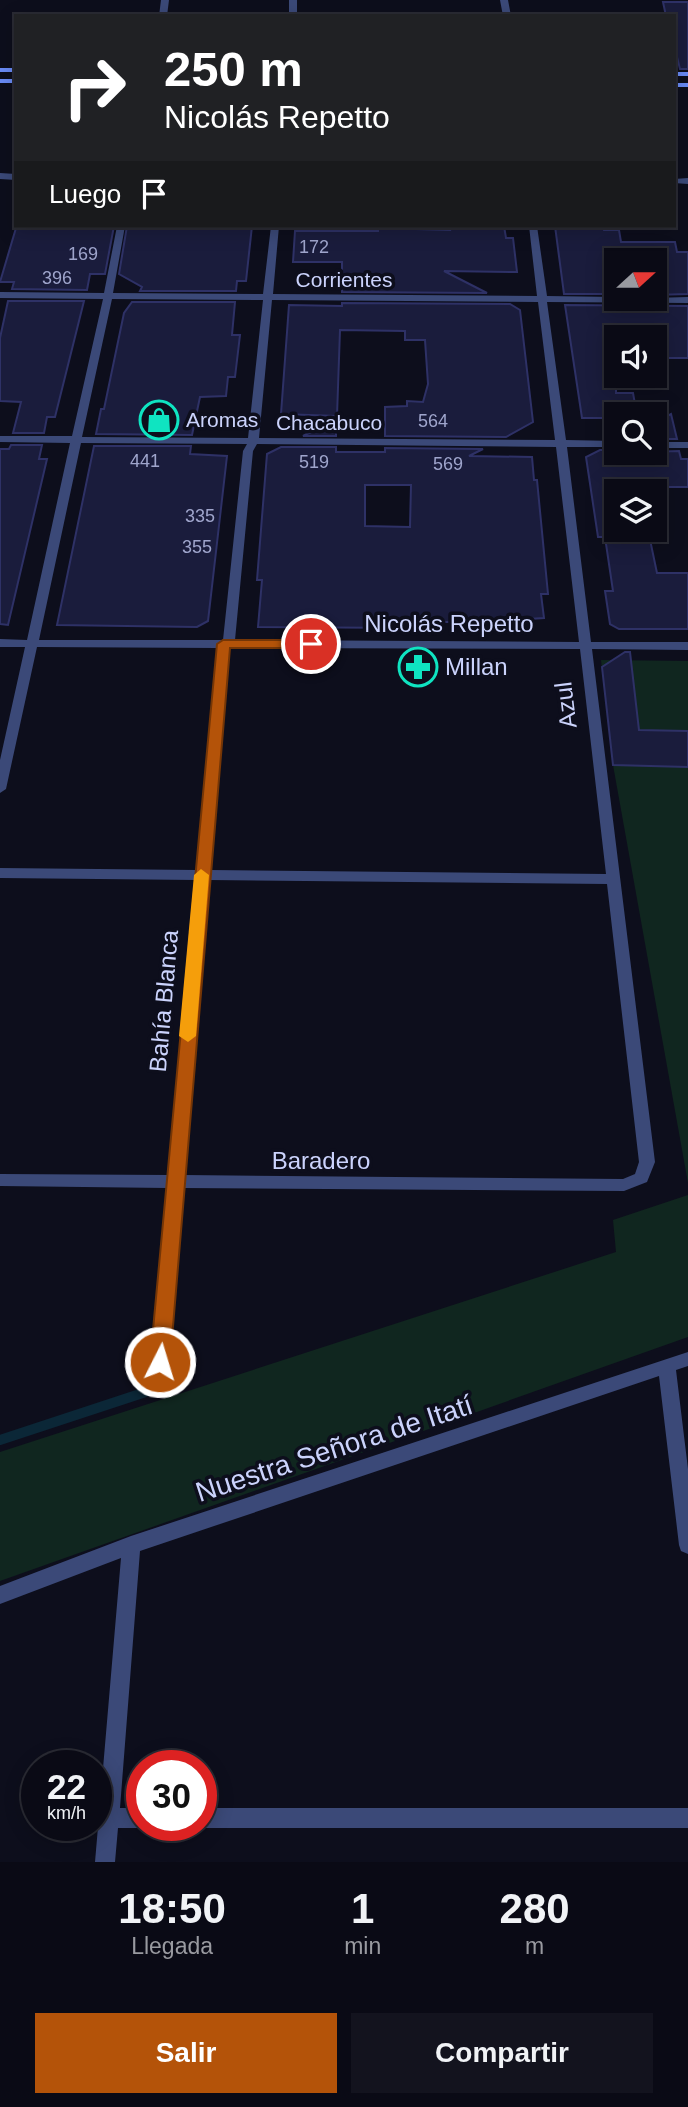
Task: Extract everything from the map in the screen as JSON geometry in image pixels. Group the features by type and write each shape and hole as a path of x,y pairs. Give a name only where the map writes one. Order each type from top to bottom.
{"street":[{"path":"0,789 121,228"},
{"name":"Bahía Blanca","path":"160,1362 201,874 248,451 253,442 275,228"},
{"name":"Azul","path":"533,228 647,1161 641,1178"},
{"name":"Corrientes","path":"0,295 688,300"},
{"name":"Chacabuco","path":"0,439 604,444"},
{"path":"667,445 688,445"},
{"name":"Nicolás Repetto","path":"0,643 688,646"},
{"path":"0,873 611,879"},
{"name":"Baradero","path":"0,1180 624,1185 641,1178"},
{"name":"Nuestra Señora de Itatí","path":"0,1595 131,1545 688,1359"},
{"path":"667,1367 688,1545"},
{"path":"112,1771 131,1545"},
{"path":"217,1818 688,1818"},
{"path":"105,1862 106,1841"}],"green space":[{"path":"601,660 688,661 688,1183 613,765"},
{"path":"688,1195 688,1337 0,1581 0,1452 616,1252 613,1220"}],"building":[{"path":"663,2 688,2 688,69 680,69 676,53 676,14 666,14"},
{"path":"16,228 114,228 105,274 90,274 87,290 12,289 14,282 0,282"},
{"path":"127,228 252,228 246,281 237,281 236,291 140,291 142,287 119,274"},
{"path":"378,228 504,228 506,238 513,238 517,272 444,271 487,293 342,292 342,262 293,262 295,231 378,231"},
{"path":"555,228 619,230 621,242 675,242 677,252 688,252 688,294 667,295 667,248 604,248 604,294 564,294"},
{"path":"8,301 84,301 55,417 47,417 44,433 13,433 21,402 0,401 0,338"},
{"path":"132,302 235,302 232,335 240,335 235,377 228,377 226,396 200,397 192,435 96,434 101,409 104,409 124,313"},
{"path":"342,303 510,304 520,310 533,422 506,437 385,436 385,407 407,406 407,401 423,402 428,384 425,340 405,340 405,331 340,330 337,416 281,414 289,305 342,306"},
{"path":"565,305 604,305 604,312 667,312 667,306 688,306 688,358 667,358 667,325 604,325 604,388 616,388 616,393 633,393 635,402 604,402 604,418 582,418"},
{"path":"671,414 677,439 667,439 667,416"},
{"path":"336,419 336,436 303,436"},
{"path":"11,445 42,445 39,459 47,459 8,625 0,624 0,449 9,449"},
{"path":"94,446 191,446 190,454 227,456 208,621 197,627 57,625"},
{"path":"281,447 336,447 336,452 385,452 385,448 483,449 469,456 532,457 534,480 537,480 548,594 541,594 544,618 513,620 513,629 474,628 473,622 412,622 412,628 258,627 262,580 257,580 267,454","holes":["365,485 411,485 410,527 365,526"]},
{"path":"604,450 604,465 667,465 667,451 679,451 681,459 688,459 688,487 667,487 667,479 604,479 604,537 598,537 586,457"},
{"path":"606,542 651,542 657,573 688,573 688,629 619,629 610,624 605,591 613,591"},
{"path":"625,652 630,652 639,730 688,731 688,767 613,765 602,667"}],"waterway":[{"path":"0,1440 161,1387"}],"slow traffic":[{"path":"188,1036 201,875"}],"place":[{"name":"Aromas","path":"159,420"},
{"name":"Millan","path":"418,667"}],"route":[{"path":"160,1362 223,644 311,644"}]}
